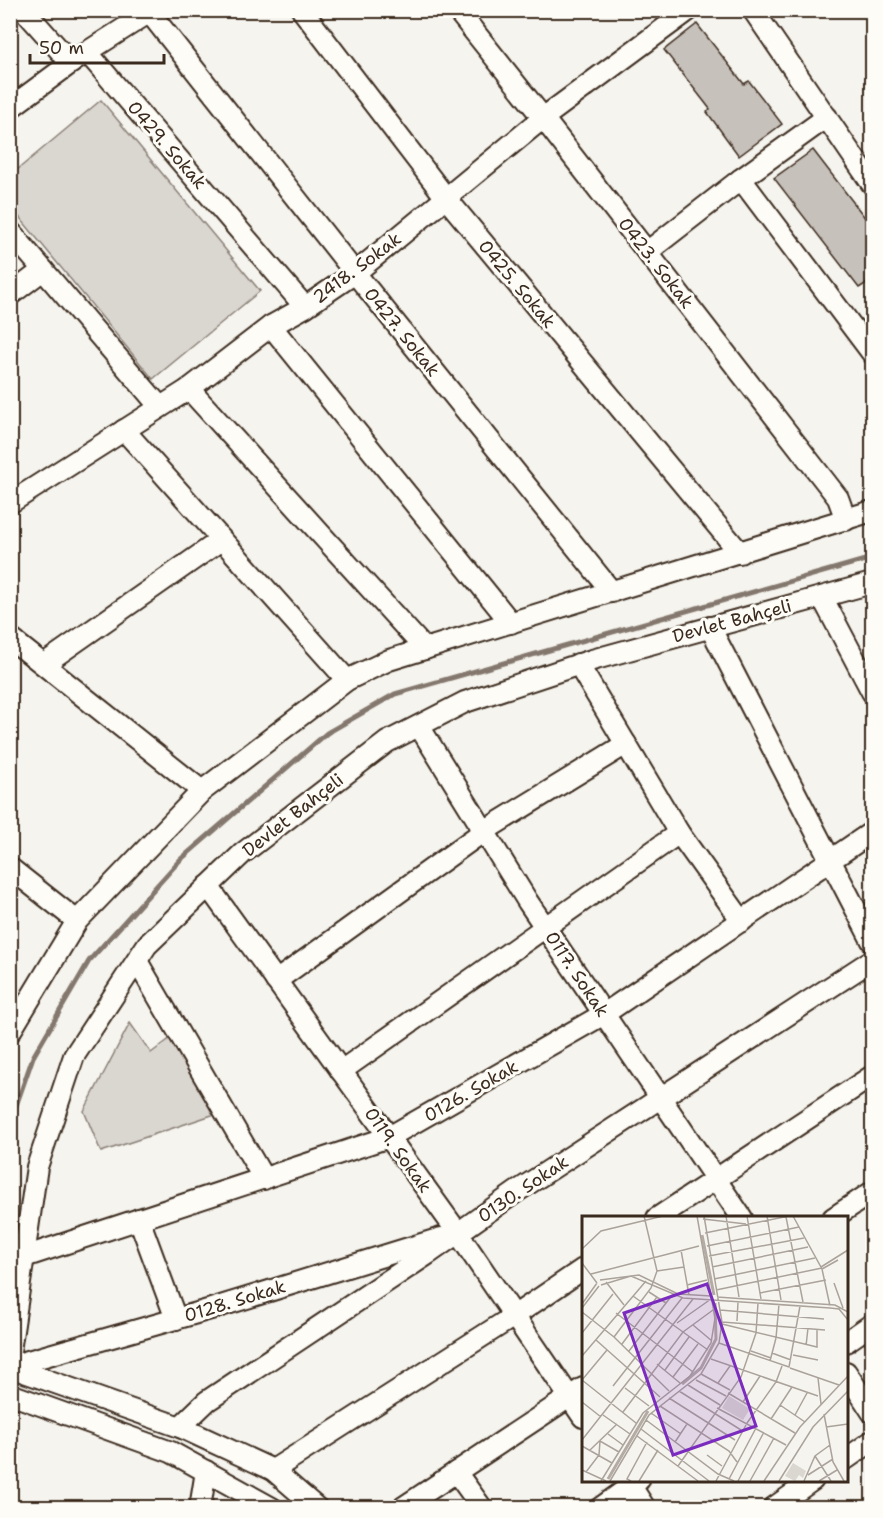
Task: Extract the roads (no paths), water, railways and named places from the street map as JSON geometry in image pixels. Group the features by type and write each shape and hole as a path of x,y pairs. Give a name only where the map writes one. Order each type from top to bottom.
{"street":[{"name":"0429. Sokak","path":"24,10 79,57 305,307"},
{"name":"0425. Sokak","path":"302,10 446,198 740,553"},
{"name":"0423. Sokak","path":"457,10 838,498 846,520"},
{"name":"2418. Sokak","path":"10,503 189,389 271,326 305,307 355,273 543,118 689,10"},
{"path":"753,10 873,184"},
{"path":"10,108 79,57 151,12"},
{"name":"0427. Sokak","path":"151,12 355,273 612,592"},
{"path":"647,252 741,179 827,117"},
{"path":"741,179 873,353"},
{"path":"10,231 160,408"},
{"path":"10,295 43,270"},
{"path":"271,326 511,623"},
{"path":"189,389 425,650"},
{"path":"124,430 347,681"},
{"path":"10,1032 77,921 202,791 347,681 389,660 873,511"},
{"path":"44,664 221,540"},
{"name":"Devlet Bahçeli","path":"10,1351 37,1167 74,1056 147,945 243,854 387,742 465,702 578,664 873,583"},
{"path":"822,597 873,692"},
{"path":"710,627 873,941"},
{"path":"10,638 202,791"},
{"path":"578,664 680,834 742,921"},
{"name":"0117. Sokak","path":"419,726 545,927 741,1216"},
{"path":"276,981 484,831 626,744"},
{"name":"0126. Sokak","path":"24,1257 389,1137 604,1014 873,832"},
{"path":"341,1071 680,834"},
{"path":"10,868 77,921"},
{"name":"0119. Sokak","path":"208,886 458,1233 514,1316 577,1393 582,1413"},
{"name":"0130. Sokak","path":"180,1427 207,1401 516,1192 873,960"},
{"path":"137,961 264,1179"},
{"path":"660,1216 873,1076"},
{"path":"836,1216 873,1192"},
{"path":"139,1219 176,1319"},
{"name":"0128. Sokak","path":"10,1366 176,1319 458,1233"},
{"path":"273,1470 514,1316 582,1270"},
{"path":"847,1341 873,1324"},
{"path":"10,1366 180,1427 273,1470 317,1508"},
{"path":"847,1373 873,1412"},
{"path":"402,1508 577,1393"},
{"path":"10,1394 171,1452 272,1508"},
{"path":"847,1458 873,1441"},
{"path":"200,1508 206,1471"},
{"path":"456,1472 482,1508"},
{"path":"600,1508 632,1482 645,1508"},
{"path":"773,1508 810,1482"}],"waterway":[{"path":"10,1123 33,1057 89,961 180,860 327,733 395,694 872,558"}]}
